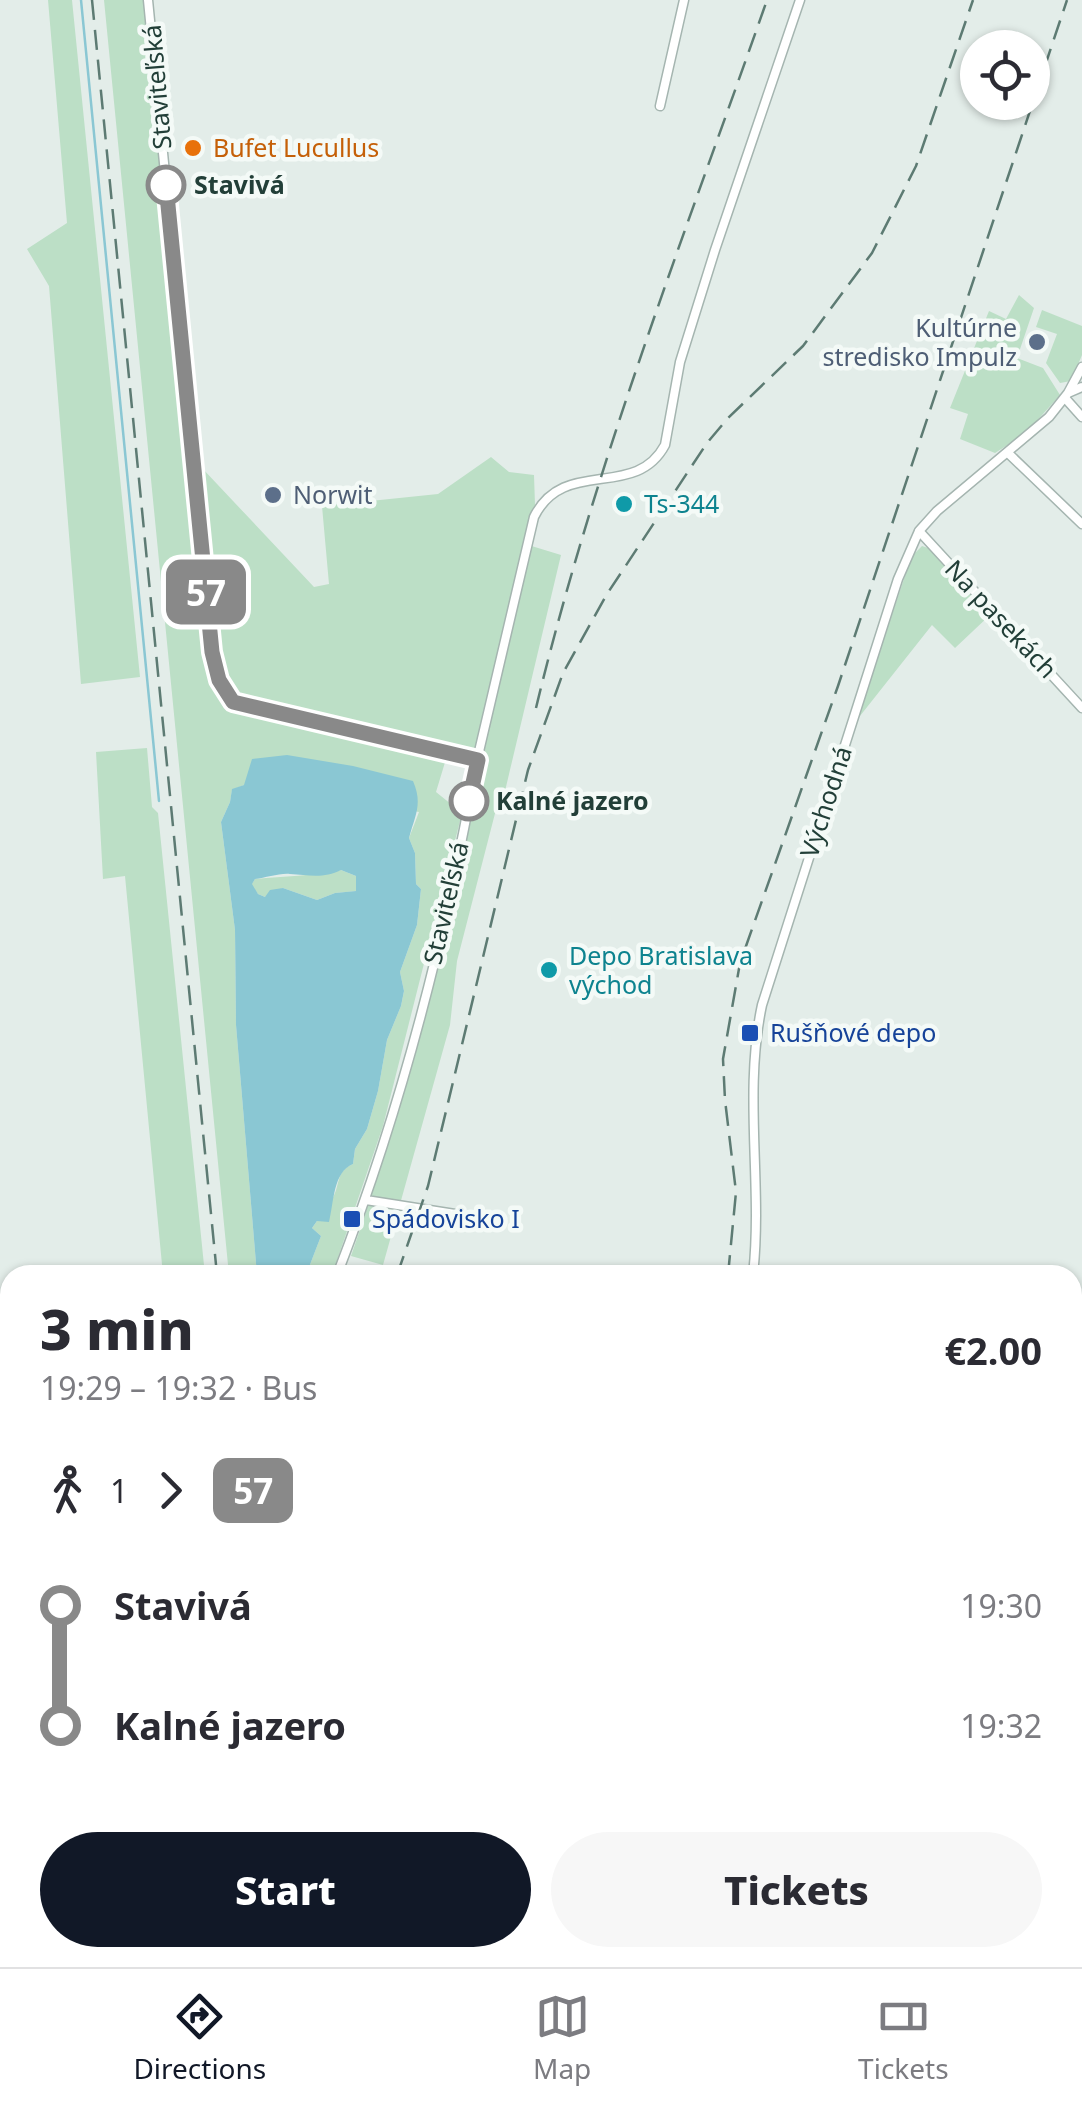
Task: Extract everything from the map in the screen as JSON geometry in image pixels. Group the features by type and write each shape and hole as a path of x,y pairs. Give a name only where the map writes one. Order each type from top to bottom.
{"street":[{"name":"Staviteľská","path":"148,0 212,652 219,680 233,702 478,760 426,990 366,1200 341,1265"},
{"path":"660,106 684,0"},
{"path":"478,760 534,516 540,504 578,481 639,472 659,456 665,444 690,331 800,0"},
{"path":"1082,367 1066,396 1082,417"},
{"name":"Východná","path":"754,1265 757,1208 753,1073 762,1005 892,596 919,532 937,511 1049,418 1066,396 1082,387"},
{"path":"1008,453 1082,524"},
{"name":"Na pasekách","path":"919,532 1082,708"},
{"path":"366,1200 455,1214"}],"green space":[{"path":"48,0 72,0 140,677 81,684 49,286 27,249 67,223"},
{"path":"104,0 144,0 186,451 314,587 329,584 322,506 438,494 491,457 509,472 534,475 535,505 525,544 561,555 505,791 500,794 457,961 450,1025 383,1265 351,1256 405,1079 470,778 463,762 446,759 436,792 462,813 383,1126 335,1265 310,1265 321,1236 312,1228 335,1194 341,1174 353,1164 378,1091 387,1040 401,1006 404,991 400,972 417,925 421,889 416,884 415,853 409,838 419,812 244,785 232,790 221,822 235,930 236,1025 256,1265 228,1265"},
{"path":"1019,295 1034,308 1017,358 1043,368 1060,395 1026,433 995,453 960,439 968,414 950,408 989,311 1006,319"},
{"path":"1042,310 1082,326 1082,355 1071,381 1060,383 1046,363 1057,334 1036,327"},
{"path":"922,546 990,615 955,648 932,625 856,721 906,573 913,555"},
{"path":"147,748 152,807 158,813 204,1265 162,1265 125,876 103,879 96,752"},
{"path":"341,870 356,876 357,891 317,900 283,888 265,897 251,885 255,879"}],"water":[{"path":"287,755 413,781 417,796 409,838 415,853 416,884 421,889 417,925 400,972 404,991 401,1006 387,1040 378,1091 353,1164 338,1181 329,1222 317,1221 312,1228 321,1236 310,1265 256,1265 236,1025 235,930 221,822 232,789 244,785 252,759","holes":["341,870 356,876 356,891 317,900 283,888 270,890 265,897 252,884 255,879 281,874 322,875"]}],"waterway":[{"path":"81,0 159,801"}],"railway":[{"path":"92,0 216,1265"},
{"path":"536,708 613,440 767,0"},
{"path":"400,1265 428,1186 528,770 563,673 607,594 707,443 803,346 872,253 916,166 973,0"},
{"path":"729,1265 736,1192 723,1059 740,963 838,686 1067,0"}],"bus line":[{"name":"57","path":"166,185 212,652 219,680 233,702 478,760 469,801"}],"place":[{"name":"Bufet Lucullus","path":"193,148"},
{"name":"Stavivá","path":"166,185"},
{"name":"Kultúrne stredisko Impulz","path":"1037,342"},
{"name":"Norwit","path":"273,495"},
{"name":"Ts-344","path":"624,504"},
{"name":"Kalné jazero","path":"469,801"},
{"name":"Depo Bratislava východ","path":"549,970"},
{"name":"Rušňové depo","path":"750,1033"},
{"name":"Spádovisko I","path":"352,1219"}]}
